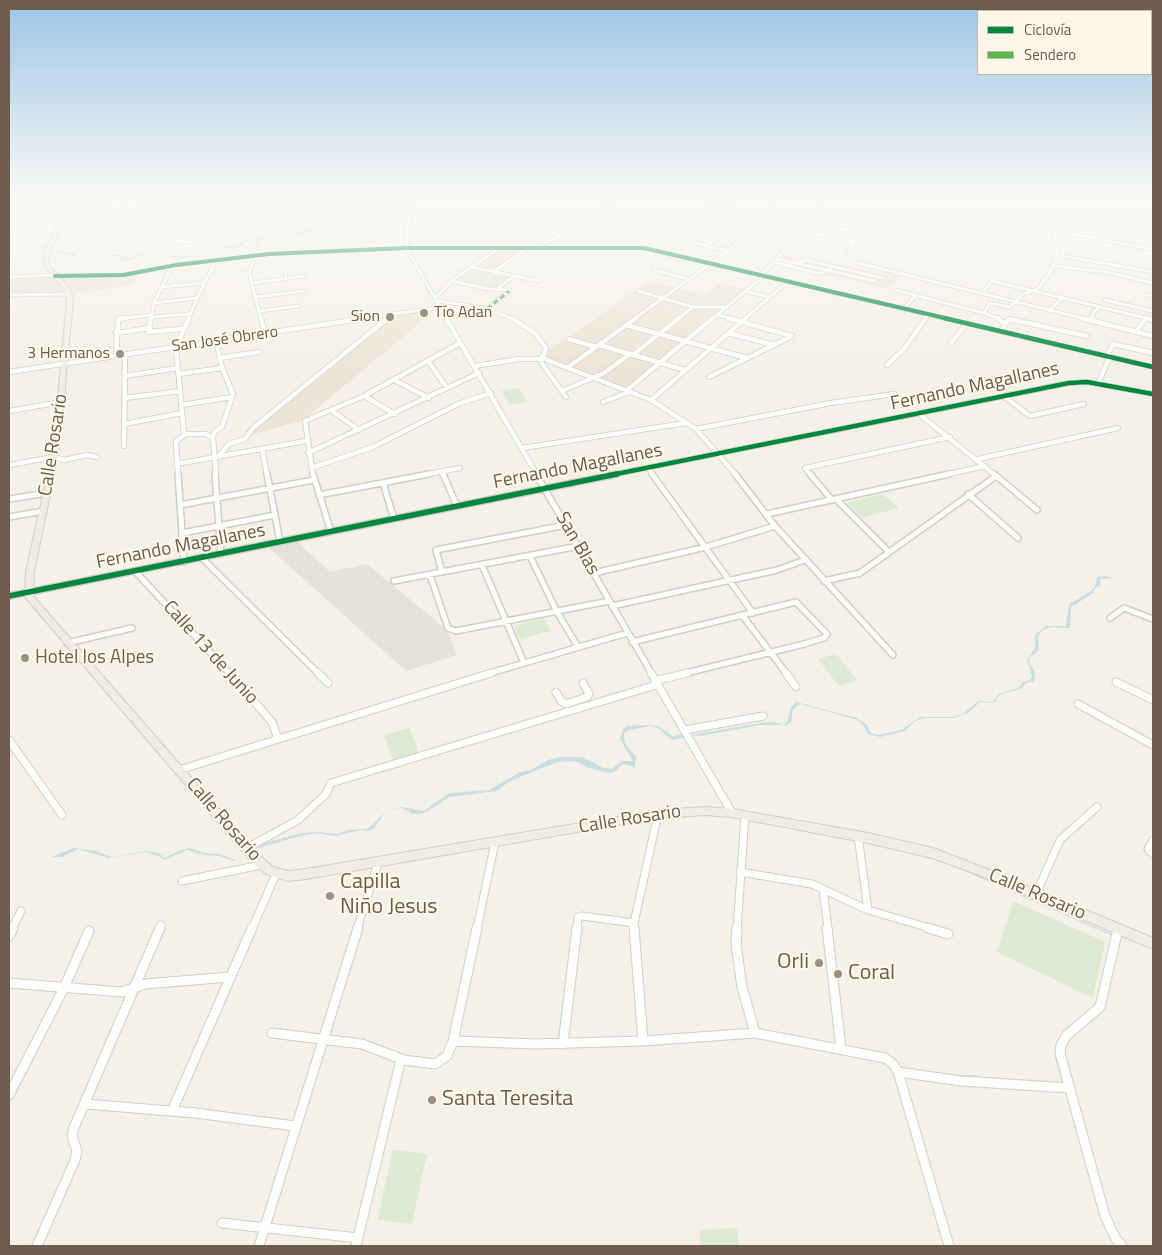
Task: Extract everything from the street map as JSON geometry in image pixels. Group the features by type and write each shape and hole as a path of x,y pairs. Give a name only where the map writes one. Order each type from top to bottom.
{"main road":[{"path":"46,256 46,264 69,294"},
{"name":"Calle Rosario","path":"69,294 65,363 54,457 28,592 33,604 246,848 261,865 276,874 297,875 378,863 658,814 691,810 732,813 858,836 933,853 1153,944"}],"street":[{"path":"256,256 250,268 252,284 265,334"},
{"path":"9,277 123,275 172,266 264,256"},
{"name":"San Blas","path":"410,256 732,813"},
{"path":"436,299 452,281 489,256"},
{"path":"493,272 517,256"},
{"path":"681,256 1153,367"},
{"path":"567,368 721,256"},
{"path":"603,402 628,392 660,362 763,275 779,256"},
{"path":"984,313 990,303 1010,307 1026,292 1036,291 1054,266 1057,256 1153,272"},
{"path":"777,258 875,281"},
{"path":"798,263 806,260 882,278"},
{"path":"185,435 176,347 189,314 216,262"},
{"path":"774,262 821,274 833,266"},
{"path":"858,263 1153,336"},
{"path":"1106,272 1107,264"},
{"path":"172,266 154,303 149,333 182,330"},
{"path":"1054,266 1106,272 1153,284"},
{"path":"471,268 539,281"},
{"path":"285,270 286,279"},
{"path":"654,270 688,279"},
{"path":"252,284 305,276"},
{"path":"498,288 514,276"},
{"path":"452,281 488,289 498,288 509,291 487,309"},
{"path":"650,400 789,281"},
{"path":"982,294 992,281 1153,320"},
{"path":"162,287 204,283"},
{"path":"256,297 305,290"},
{"path":"895,290 984,313 998,318 1005,324"},
{"path":"638,291 693,307 726,307"},
{"path":"745,291 769,297"},
{"path":"9,295 69,294"},
{"path":"904,309 916,295"},
{"path":"1147,295 1153,296"},
{"path":"154,303 198,298"},
{"path":"1050,310 1062,298"},
{"path":"436,299 487,309 506,315 534,334 546,348 541,362 566,397"},
{"path":"1106,300 1153,310 1136,332"},
{"path":"260,311 298,306"},
{"path":"562,391 594,379 632,355 693,307"},
{"path":"1092,321 1093,312 1099,307"},
{"name":"San José Obrero","path":"9,372 440,308"},
{"path":"116,355 118,319 189,314"},
{"path":"216,457 229,444 245,439 253,428 392,314"},
{"path":"887,365 904,349 928,314"},
{"path":"710,377 792,335 717,315"},
{"path":"1001,331 1009,319 1087,336"},
{"path":"951,343 967,323"},
{"path":"626,325 747,358"},
{"path":"116,333 150,328"},
{"path":"728,333 774,345"},
{"path":"569,339 686,370"},
{"path":"216,341 222,368 232,397 222,427 215,431 213,438 216,457 221,554"},
{"path":"331,532 311,468 306,441 305,421 364,396 460,343"},
{"path":"1098,384 1113,344 1153,353"},
{"path":"220,358 259,352"},
{"path":"124,446 126,354"},
{"path":"475,366 519,359 542,358 650,400 696,429 719,454 775,526 893,655"},
{"path":"428,361 447,388"},
{"path":"125,376 178,368"},
{"path":"179,374 222,368"},
{"path":"308,453 479,373"},
{"path":"394,380 428,398"},
{"name":"Fernando Magallanes","path":"9,596 1069,383 1098,384 1153,394"},
{"path":"125,398 180,391"},
{"path":"311,468 372,447 458,404 491,393"},
{"path":"696,429 890,393 900,397 921,413 1037,510"},
{"path":"364,396 394,414"},
{"path":"181,405 232,397"},
{"path":"1005,397 1031,416 1084,404"},
{"path":"9,411 61,402"},
{"path":"331,410 359,430"},
{"path":"124,424 182,413"},
{"path":"522,448 686,423"},
{"path":"978,459 1118,428"},
{"path":"184,562 176,464 176,441 185,435 206,434 213,438"},
{"path":"889,552 805,468 950,437"},
{"path":"176,464 306,441"},
{"path":"262,449 280,542"},
{"path":"9,465 54,457 64,460 79,456 97,457"},
{"path":"767,514 985,466"},
{"path":"319,495 460,468"},
{"path":"648,468 753,612"},
{"path":"442,472 457,506"},
{"path":"824,581 860,573 968,494 996,476"},
{"path":"180,505 314,480"},
{"path":"382,483 394,520"},
{"path":"9,499 47,492"},
{"path":"968,494 1018,538"},
{"path":"9,517 43,511"},
{"path":"182,533 275,515"},
{"path":"442,572 436,550 566,525"},
{"path":"594,573 706,547 775,526"},
{"path":"394,581 579,546"},
{"path":"530,556 557,612 578,647"},
{"path":"202,558 328,683"},
{"path":"430,575 448,628 451,630 461,630 611,604 777,570 806,560"},
{"path":"482,565 524,663"},
{"name":"Calle 13 de Junio","path":"135,571 272,722 278,739"},
{"path":"246,848 298,820 326,794 331,783 580,709 656,683 817,640 826,634 799,603 753,612 632,642"},
{"path":"1110,618 1120,608 1124,608 1153,619"},
{"path":"742,615 796,687"},
{"path":"67,643 132,628"},
{"path":"179,770 627,633"},
{"path":"1116,682 1153,700"},
{"path":"556,692 564,703 577,701 589,696 583,683"},
{"path":"577,701 580,709"},
{"path":"1078,704 1153,745"},
{"path":"685,730 763,716"},
{"path":"9,740 62,815"},
{"path":"1036,894 1060,840 1096,807"},
{"path":"643,1041 634,923 658,814"},
{"path":"745,816 736,944 742,987 755,1033"},
{"path":"858,836 868,910"},
{"path":"1153,840 1148,849 1153,854"},
{"path":"272,1033 362,1044 401,1059 435,1064 448,1056 453,1041 495,842"},
{"path":"259,1246 378,863"},
{"path":"182,881 261,865"},
{"path":"740,872 812,884 868,910 948,934"},
{"path":"172,1111 229,977 276,874"},
{"path":"823,889 841,1048"},
{"path":"9,936 21,911"},
{"path":"562,1044 578,917 634,923"},
{"path":"37,1246 71,1170 77,1151 72,1136 74,1130 161,925"},
{"path":"1118,929 1100,1007 1078,1024 1061,1045 1062,1063 1106,1216 1116,1239 1122,1246"},
{"path":"9,1095 64,988 89,931"},
{"path":"9,984 122,992 145,984 229,977"},
{"path":"453,1041 562,1044 643,1041 755,1033 841,1048 885,1058 893,1064 898,1072 949,1246"},
{"path":"222,1223 357,1242 401,1059"},
{"path":"898,1072 961,1081 1070,1088"},
{"path":"85,1104 172,1111 295,1126"}],"shaded area":[{"path":"79,256 121,256 125,258 124,260 141,256 125,261 120,260 122,258 120,256"},
{"path":"164,256 199,256 184,258"},
{"path":"490,256 514,256 493,270 474,267"},
{"path":"780,256 784,256 832,262 878,273 881,270 902,275 889,289 773,263"},
{"path":"139,272 133,285 72,294 9,295 9,278 123,275"},
{"path":"650,281 704,295 595,380 538,357"},
{"path":"719,284 744,289 625,390 598,380"},
{"path":"438,308 303,420 248,436 245,431 386,316"},
{"path":"296,541 330,572 367,564 447,630 457,655 406,671 267,546"},
{"path":"1097,577 1116,578 1100,579 1100,586 1095,588 1092,594 1071,607 1070,628 1052,627 1042,630 1038,636 1039,651 1030,657 1029,662 1035,673 1034,681 1026,683 1021,689 998,696 995,703 980,702 968,713 953,718 924,718 915,721 905,731 880,737 868,734 858,720 800,704 793,709 791,722 784,725 787,722 791,707 796,702 857,718 867,725 871,733 878,735 901,730 920,717 953,717 964,713 978,701 993,702 998,694 1018,688 1023,682 1030,680 1032,677 1027,660 1035,648 1035,635 1046,626 1066,626 1069,604 1090,592 1096,584"},
{"path":"773,722 784,725 760,725 701,736 691,735 760,723"},
{"path":"646,725 658,726 672,736 683,734 685,737 672,740 659,729 651,726 629,730 624,733 624,738 626,745 636,757 635,767 623,764 614,772 609,773 589,768 575,761 558,762 510,781 497,791 449,797 425,813 413,814 401,808 386,812 402,807 424,811 449,793 489,790 520,772 531,770 548,760 560,757 582,757 604,768 612,769 622,761 633,761 620,739 623,729 628,726"},
{"path":"386,812 374,828 369,831 362,830 334,836 318,833 300,836 255,849 268,842 302,833 319,832 338,834 347,830 368,829"},
{"path":"74,848 96,851 112,857 146,851 159,853 164,858 190,848 204,853 220,854 235,860 245,857 233,861 219,856 204,855 187,850 164,860 159,856 145,852 108,858 78,849 62,857 51,857"},
{"path":"901,850 944,861 1114,935 1098,1005 1078,1020 1097,1005 1113,936 944,862"},
{"path":"1078,1020 1057,1045 1056,1057 1062,1083 1055,1057 1057,1044"},
{"path":"947,1075 980,1075 968,1077"}],"green space":[{"path":"473,269 510,277 495,288 457,279"},
{"path":"519,388 528,402 509,405 501,391"},
{"path":"882,494 899,508 862,518 846,503"},
{"path":"544,618 551,631 520,639 514,626"},
{"path":"836,654 857,680 839,686 818,659"},
{"path":"410,728 419,754 393,762 384,735"},
{"path":"1013,901 1105,942 1093,998 997,952"},
{"path":"393,1150 427,1154 412,1224 377,1220"},
{"path":"737,1228 739,1246 701,1246 699,1230"}],"marked path":[{"path":"487,309 509,291"}],"cycle path":[{"path":"55,276 123,275 176,265 256,256"},
{"path":"676,256 1153,367"},
{"path":"9,596 1069,383 1087,382 1153,394"}],"place":[{"name":"Tío Adan","path":"424,313"},
{"name":"Sion","path":"390,317"},
{"name":"3 Hermanos","path":"120,354"},
{"name":"Hotel los Alpes","path":"25,658"},
{"name":"Capilla Niño Jesus","path":"330,896"},
{"name":"Orli","path":"819,963"},
{"name":"Coral","path":"838,974"},
{"name":"Santa Teresita","path":"432,1100"}]}
